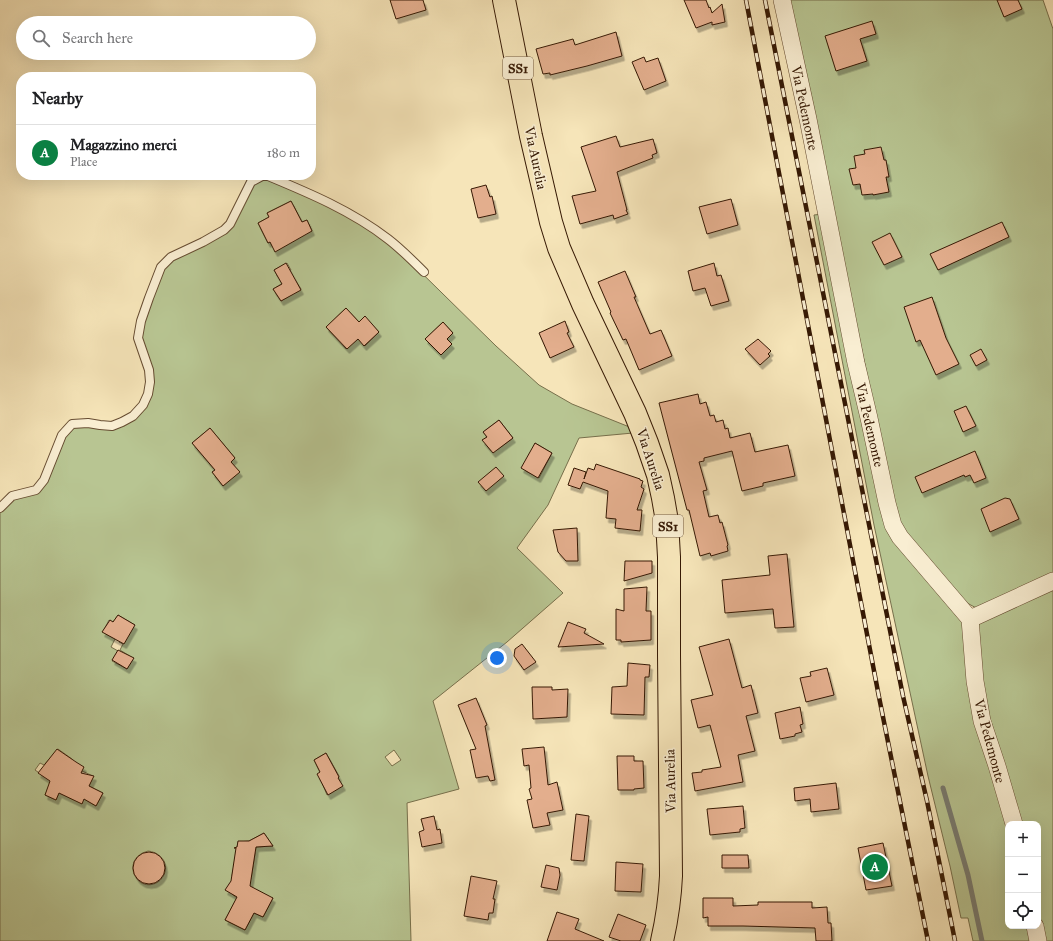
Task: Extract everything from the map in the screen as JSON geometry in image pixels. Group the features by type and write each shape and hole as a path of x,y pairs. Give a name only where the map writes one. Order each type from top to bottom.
{"main road":[{"name":"Via Aurelia","path":"504,0 533,143 551,222 559,248 583,304 635,413 647,443 658,475 667,521 669,557 671,876 670,898 662,941"}],"street":[{"name":"Via Pedemonte","path":"782,0 808,119 856,363 893,525 900,537 970,619 975,681 982,721 1013,821"},
{"path":"970,619 1053,581"},
{"path":"1036,929 1038,941"}],"lane":[{"path":"0,508 12,496 36,490 44,480 62,435 72,424 88,423 100,426 112,426 133,416 143,405 148,394 150,382 149,370 138,338 141,321 148,298 161,267 171,257 224,230 230,224 251,182 255,180"},
{"path":"277,180 346,212 396,245 424,272"}],"green space":[{"path":"787,0 1043,0 1053,29 1053,576 980,610 956,597 899,524"},
{"path":"255,180 272,180 333,205 386,238 496,346 539,385 572,404 632,428 633,433 579,438 548,505 517,548 563,593 507,642 433,701 459,789 407,803 411,941 0,941 0,508 12,496 36,490 56,450 72,424 122,422 143,405 150,382 138,338 157,276 170,259 224,230 251,182","holes":["291,201 302,222 307,220 312,231 295,234 272,246 270,242 268,243 258,223 269,217 267,213","287,263 291,270 278,277 274,270","293,277 301,289 281,301 273,289","346,308 359,322 365,317 379,332 365,346 358,339 346,349 326,327","443,322 453,333 447,339 452,344 441,355 425,339","499,420 513,438 498,449 496,447 491,451 483,440 487,437 483,432","210,428 235,458 231,462 239,472 223,486 212,472 215,470 192,443","535,443 552,453 539,478 526,471","118,615 135,625 126,631 119,642 123,644 120,650 133,658 127,669 112,661 118,651 111,647 115,639 103,632 109,620 113,622","58,749 72,759 76,783 82,771 93,776 89,786 103,793 96,806 84,799 81,803 59,793 56,800 45,795 51,781 35,770 40,763 44,765","394,750 401,760 392,766 385,757","326,753 339,776 338,778 342,786 327,795 320,772 314,760","264,833 273,846 256,847 251,879 232,876 238,842 249,841","148,851 155,853 164,860 166,868 165,873 158,882 150,885 144,884 138,880 134,874 134,861 139,855","232,894 273,898 263,917 254,913 245,930 225,920 237,898"]},
{"path":"823,214 887,523 965,622 1007,821 1005,821 1005,929 1032,929 1034,941 973,941 968,918 961,918 928,776 874,525 814,215"},
{"path":"1053,583 1053,941 1040,941 1038,929 1041,929 1041,821 1015,821 984,721 972,621"}],"building":[{"path":"390,0 423,0 426,10 396,19"},
{"path":"684,0 706,0 712,13 722,4 725,22 712,25 712,22 696,28"},
{"path":"997,0 1018,0 1022,9 1004,17"},
{"path":"872,21 876,34 860,39 867,61 836,71 825,36"},
{"path":"616,32 622,56 550,75 550,73 543,74 536,49 573,39 575,45"},
{"path":"644,57 646,62 658,58 666,81 644,90 632,62"},
{"path":"616,136 620,147 653,139 657,153 652,155 653,158 617,172 628,214 614,219 613,215 580,224 572,196 596,191 581,147"},
{"path":"881,147 884,160 886,160 889,177 886,177 889,192 873,195 862,195 860,184 853,185 849,169 856,168 854,156 865,154 864,150"},
{"path":"486,185 490,197 492,196 496,214 478,218 471,189"},
{"path":"731,199 738,225 707,234 699,207"},
{"path":"291,201 302,222 307,220 312,231 275,252 270,242 268,243 258,223 269,217 267,213"},
{"path":"1002,222 1009,237 938,270 930,254"},
{"path":"890,233 902,257 884,265 872,242"},
{"path":"286,263 301,290 281,301 273,289 282,284 274,270"},
{"path":"714,263 717,276 721,275 729,301 711,306 705,288 693,291 688,271"},
{"path":"625,271 636,297 634,297 650,334 661,330 672,356 639,370 626,339 623,340 610,313 611,312 598,282"},
{"path":"932,297 946,338 959,364 936,375 920,340 916,342 904,307"},
{"path":"346,308 359,322 365,316 379,332 364,346 358,339 347,349 326,327"},
{"path":"565,321 569,332 567,333 574,347 550,358 539,333"},
{"path":"443,322 453,333 447,339 452,344 441,355 425,339"},
{"path":"758,339 771,351 768,354 770,356 760,365 745,349"},
{"path":"981,349 987,360 976,366 970,355"},
{"path":"698,394 700,404 706,402 710,416 714,415 716,422 723,420 725,429 728,428 730,438 750,433 755,452 788,445 795,476 763,483 763,486 742,491 732,451 704,458 704,461 699,462 707,490 703,491 709,517 718,515 720,523 722,522 728,545 728,551 711,556 710,553 700,556 689,510 687,510 659,403"},
{"path":"966,406 976,426 963,432 954,411"},
{"path":"499,420 513,438 493,453 482,440 487,437 483,432"},
{"path":"210,428 235,458 231,462 240,472 223,486 212,472 215,470 192,443"},
{"path":"535,443 552,453 538,478 521,468"},
{"path":"975,451 986,478 974,483 970,475 965,477 964,475 922,493 915,477"},
{"path":"596,464 643,481 641,487 644,489 637,510 642,510 640,531 615,528 616,519 606,518 608,491 583,482 580,489 568,485 574,468 586,472 584,479 588,468 594,470"},
{"path":"496,467 504,476 486,491 478,482"},
{"path":"1005,498 1010,499 1019,519 990,532 981,509"},
{"path":"577,528 578,561 566,561 558,552 553,530"},
{"path":"787,554 794,627 775,628 773,609 725,613 722,580 770,575 768,556"},
{"path":"625,561 652,561 652,573 624,581"},
{"path":"647,587 646,611 651,611 651,640 621,642 621,640 616,640 616,609 624,611 624,589"},
{"path":"118,615 135,625 124,644 102,632 110,620 113,622"},
{"path":"568,622 586,629 584,633 604,644 558,647"},
{"path":"729,639 742,688 751,685 758,713 746,716 755,751 738,755 743,782 695,791 692,773 721,767 710,725 698,728 691,700 713,695 699,647"},
{"path":"522,644 536,662 524,670 514,656 515,649"},
{"path":"118,650 134,658 127,669 112,660"},
{"path":"628,663 650,665 649,677 645,677 644,715 611,714 612,687 627,686"},
{"path":"827,668 834,695 806,702 800,678 811,676 810,672"},
{"path":"532,687 552,687 552,690 568,689 567,717 533,719"},
{"path":"476,698 487,725 485,726 495,780 490,781 488,776 476,778 470,750 476,749 458,705"},
{"path":"800,707 803,724 800,725 802,732 795,734 795,736 780,739 775,713"},
{"path":"544,747 548,785 557,782 563,810 547,813 550,825 533,828 527,800 532,799 529,789 531,788 529,765 524,766 522,749"},
{"path":"57,749 84,767 81,773 94,776 89,786 103,793 96,806 84,799 82,804 59,793 56,800 45,795 50,781 38,773"},
{"path":"326,753 343,786 328,795 317,774 320,772 314,760"},
{"path":"617,756 634,756 634,761 643,761 644,788 634,790 618,790"},
{"path":"836,783 839,809 811,812 810,799 795,801 794,788"},
{"path":"743,806 745,828 740,829 740,832 710,835 707,809"},
{"path":"576,814 589,816 584,861 571,860"},
{"path":"434,816 437,830 440,829 442,843 422,847 419,832 424,830 421,819"},
{"path":"264,833 273,846 256,847 250,886 273,898 263,917 254,913 245,930 225,920 237,897 225,890 231,881 236,848 234,848 237,847 238,841 249,841"},
{"path":"883,843 892,886 866,890 858,848"},
{"path":"146,852 152,852 161,856 165,868 161,880 152,884 146,884 137,880 133,871 133,865 137,856"},
{"path":"722,855 748,855 749,868 722,868"},
{"path":"616,862 643,864 641,892 615,891"},
{"path":"546,865 559,868 560,875 557,890 541,887"},
{"path":"471,876 497,881 493,899 495,899 493,913 489,913 488,920 464,916"},
{"path":"703,898 733,898 733,906 758,905 758,902 812,902 812,908 827,907 828,923 831,923 832,941 816,941 815,928 708,926 708,917 703,918"},
{"path":"557,912 579,919 575,929 604,941 547,941"},
{"path":"618,914 646,925 640,941 621,941 609,937"}],"waterway":[{"path":"943,788 968,875 982,941"}],"railway":[{"path":"746,0 879,697 928,941"},
{"path":"765,0 903,696 927,801 955,941"}],"place":[{"name":"Magazzino merci","path":"875,867"}]}
